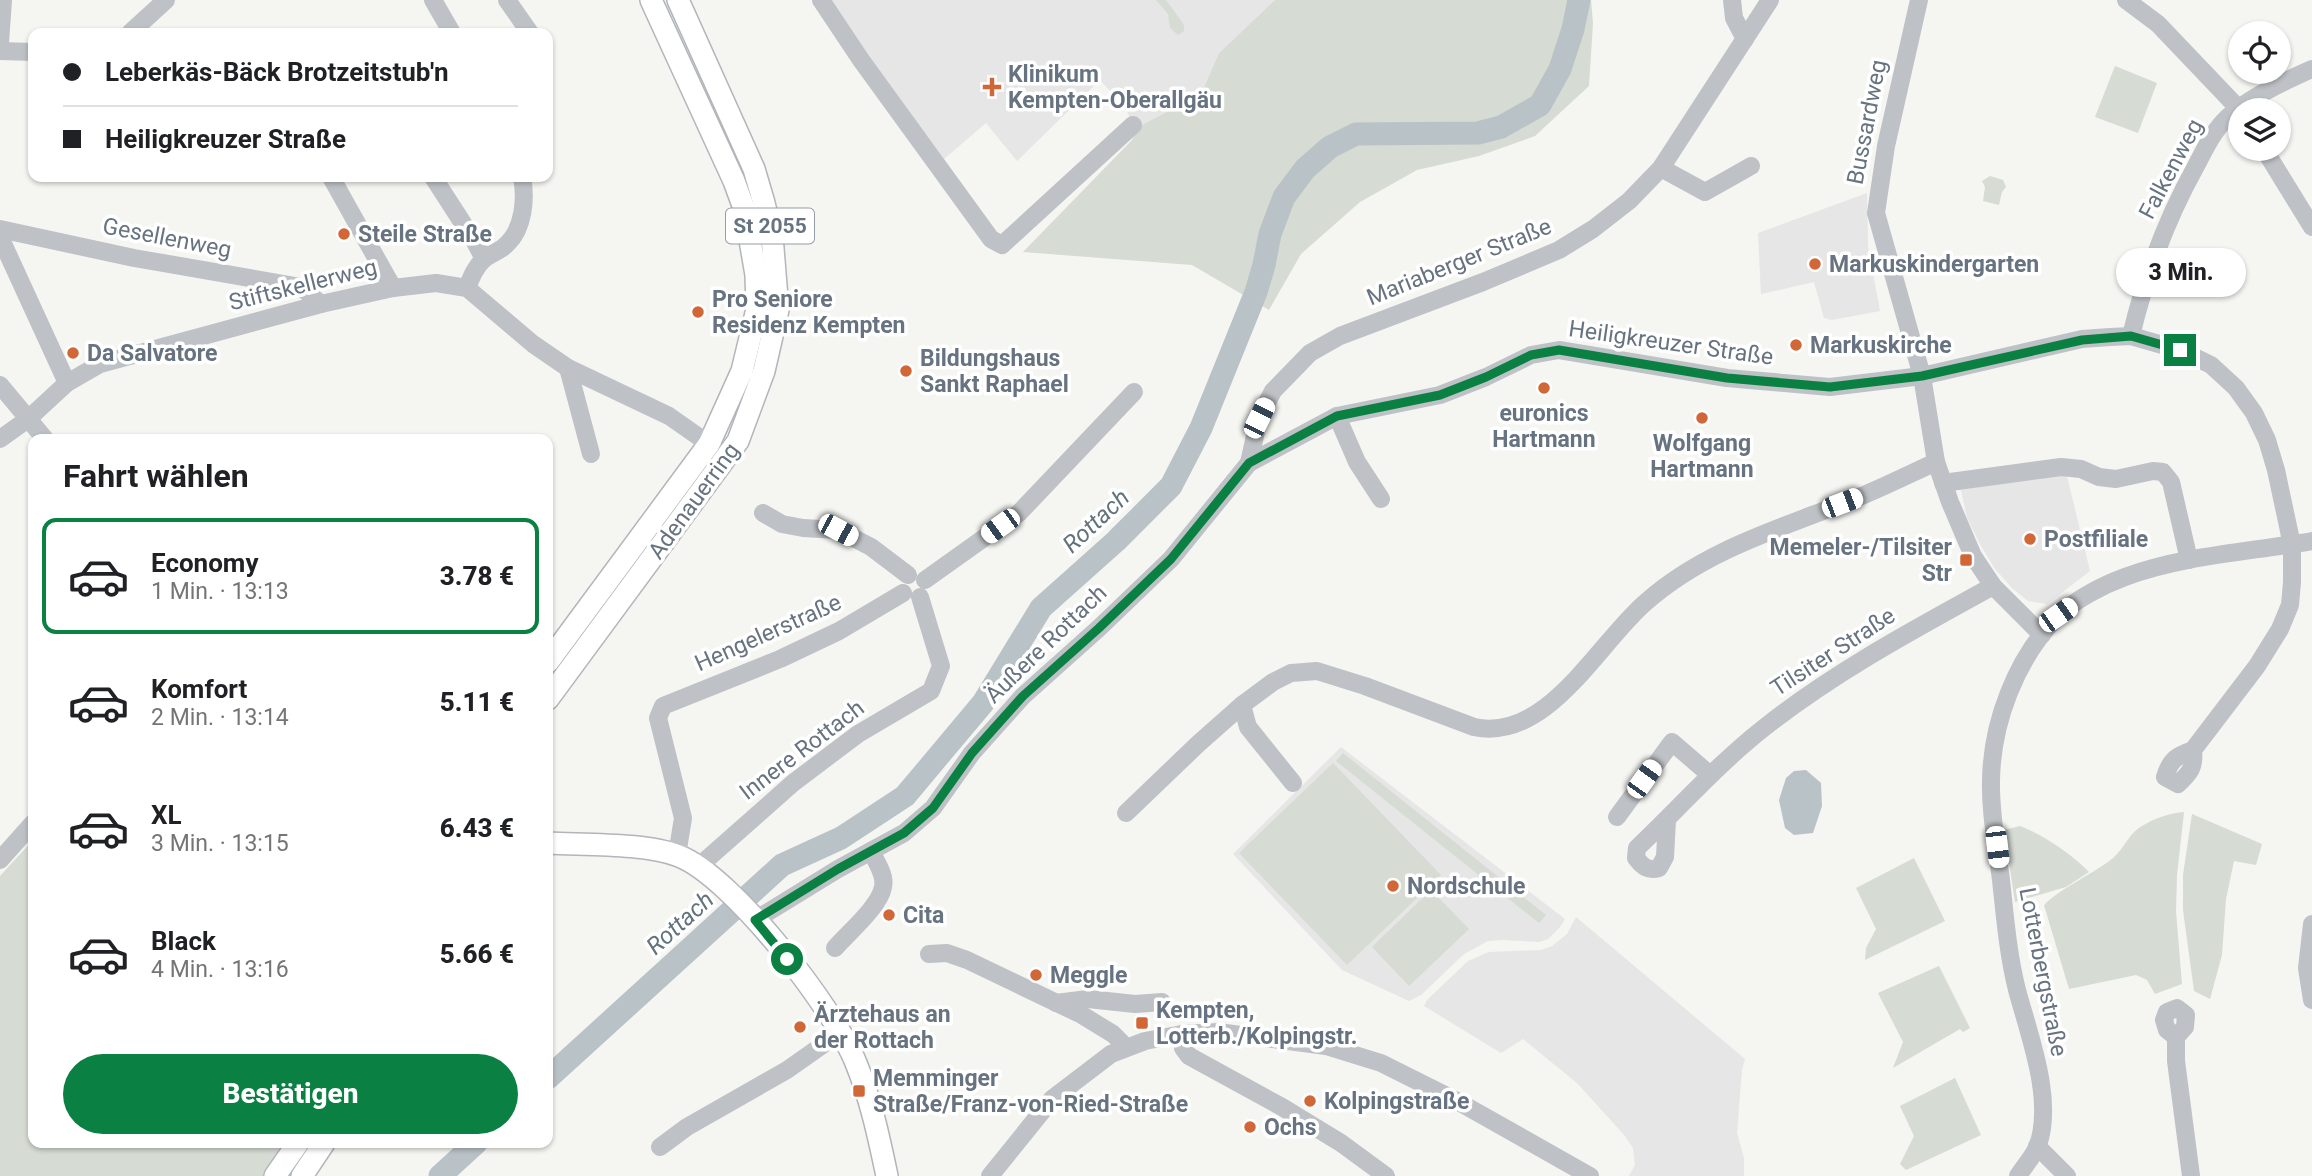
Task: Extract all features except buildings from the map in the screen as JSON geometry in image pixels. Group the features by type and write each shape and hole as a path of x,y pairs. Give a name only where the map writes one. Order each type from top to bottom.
{"main road":[{"name":"Adenauerring","path":"553,655 709,444 742,371 757,309 756,275 745,211 734,181 651,0"},
{"name":"Adenauerring","path":"553,692 726,461 744,429 764,371 778,310 772,236 754,169 678,0"},
{"path":"553,843 634,847 677,855 698,867 728,891 801,975 841,1032 865,1089 887,1176"},
{"path":"275,1176 295,1148"},
{"path":"302,1176 321,1148"}],"street":[{"path":"0,43 3,0"},
{"path":"135,28 166,0"},
{"path":"433,0 449,28"},
{"path":"507,0 527,28"},
{"path":"821,0 861,60 991,239 1002,245 1133,125"},
{"path":"1732,0 1734,18 1745,39"},
{"name":"Mariaberger Straße","path":"1249,463 1259,418 1273,391 1310,353 1340,336 1559,250 1593,229 1629,201 1661,168 1770,0"},
{"name":"Bussardweg","path":"1919,0 1886,146 1875,213 1922,376 1936,462 1943,483 1973,556 1993,586 2042,635"},
{"path":"2126,0 2158,24 2229,98"},
{"path":"0,51 28,52"},
{"name":"Falkenweg","path":"2255,98 2312,69"},
{"name":"Falkenweg","path":"2131,336 2143,289 2177,200 2214,132 2228,120"},
{"path":"2271,161 2312,227"},
{"path":"1661,168 1705,192 1751,166"},
{"path":"334,182 393,288"},
{"path":"436,182 484,259"},
{"path":"523,182 522,218 508,244 484,259 474,271 467,288 533,344 568,368 668,416 709,444 726,461"},
{"name":"Gesellenweg","path":"0,229 134,258 301,287 321,304"},
{"path":"0,237 67,383"},
{"name":"Stiftskellerweg","path":"0,439 28,419 67,383 100,364 321,304 393,288 436,283 467,288"},
{"name":"Heiligkreuzer Straße","path":"1249,463 1337,416 1440,395 1531,355 1559,350 1727,378 1830,387 1922,376 2082,340 2131,336 2180,350 2211,365 2236,388 2254,413 2267,440 2276,470 2291,545 2290,605 2280,629 2257,666 2193,750"},
{"path":"568,368 590,454"},
{"path":"0,385 41,434"},
{"path":"763,513 782,524 838,530 871,547 914,586 1019,513 1134,392"},
{"path":"1337,416 1357,462 1381,499"},
{"path":"1126,813 1242,705 1273,682 1291,673 1317,671 1474,727 1487,730 1504,729 1540,712 1562,693 1646,601 1699,563 1778,527 1864,495 1936,462"},
{"name":"Äußere Rottach","path":"755,920 904,833 933,808 972,753 1023,696 1171,559 1249,463"},
{"path":"1943,483 2061,467 2081,469 2099,477 2116,479 2153,471 2163,472 2168,476 2173,490 2189,560"},
{"path":"2291,545 2312,541"},
{"name":"Lotterbergstraße","path":"2018,1176 2037,1146 2043,1116 2042,1089 2015,984 2008,941 1991,783 1992,754 1998,724 2015,681 2042,635 2058,615 2102,587 2131,575 2189,560 2291,545"},
{"name":"Hengelerstraße","path":"677,855 683,818 658,718 663,706 815,642 914,586"},
{"name":"Innere Rottach","path":"698,867 804,775 859,734 931,691 941,666 914,586"},
{"name":"Tilsiter Straße","path":"1667,820 1709,774 1807,696 1878,649 1993,586"},
{"path":"1242,705 1248,727 1293,783"},
{"path":"1617,817 1671,742 1709,774"},
{"path":"0,860 28,829"},
{"path":"835,947 872,907 884,886 882,873 871,851"},
{"path":"2312,924 2307,968 2312,1000"},
{"path":"929,954 947,953 967,960 1113,1034 1126,1047"},
{"path":"1056,1003 1088,999 1135,1004 1162,1002"},
{"path":"660,1147 687,1128 787,1070 841,1032"},
{"path":"990,1176 1052,1099 1082,1074 1126,1047 1182,1034 1218,1032 1326,1046 1381,1063 1457,1101 1590,1176"},
{"path":"1182,1034 1183,1048 1199,1063 1282,1107 1341,1143 1386,1176"},
{"path":"2176,1037 2176,1061 2191,1176"},
{"path":"2037,1146 2067,1176"}],"shaded area":[{"name":"Klinikum Kempten-Oberallgäu","path":"827,0 1275,0 1219,53 1201,94 1140,126 1133,125 1125,107 1100,80 1017,161 986,123 944,159"},
{"path":"1156,0 1166,0 1184,25 1184,31 1178,35 1170,28 1168,14"},
{"path":"1275,0 1591,0 1593,23 1589,86 1535,136 1479,156 1417,170 1360,202 1301,254 1269,310 1192,265 1023,252 1132,140 1140,126 1201,94 1219,53"},
{"path":"2115,66 2157,83 2138,133 2095,117"},
{"path":"1990,176 2003,180 2006,187 1999,205 1983,201 1985,187 1982,181"},
{"name":"Markuskindergarten","path":"1867,193 1868,247 1880,311 1832,320 1824,318 1814,282 1761,294 1758,233"},
{"path":"2066,472 2090,571 2047,604 2028,601 1995,569 1981,546 1967,518 1961,490"},
{"name":"Nordschule","path":"1341,747 1565,919 1560,927 1548,939 1539,942 1488,941 1464,954 1421,995 1409,1001 1342,970 1233,854"},
{"path":"1343,753 1546,915 1539,923 1336,761"},
{"path":"1333,763 1441,875 1347,965 1239,853"},
{"path":"1806,770 1821,783 1822,806 1813,833 1794,835 1785,828 1779,800 1786,778 1794,771"},
{"path":"2184,812 2176,911 2182,984 2155,994 2147,980 2136,975 2069,989 2044,905 2059,892 2113,858 2142,826 2163,816"},
{"path":"2192,814 2262,844 2256,865 2234,861 2226,899 2222,955 2210,999 2194,991 2183,910 2183,875"},
{"path":"2020,826 2057,846 2089,872 2066,887 2015,902 2004,830"},
{"path":"28,845 28,1148 287,1148 266,1176 0,1176 0,876"},
{"path":"1914,858 1945,921 1865,960 1866,948 1876,929 1856,888"},
{"path":"1431,890 1469,929 1409,986 1372,947"},
{"name":"Nordschule","path":"1576,917 1745,1059 1737,1133 1744,1158 1744,1176 1629,1176 1635,1165 1633,1148 1578,1084 1523,1039 1501,1053 1424,1006 1468,961 1489,952 1541,950 1552,946 1567,934"},
{"path":"1939,966 1970,1028 1963,1032 1960,1029 1893,1068 1903,1042 1878,993"},
{"path":"1955,1078 1981,1135 1906,1170 1900,1164 1914,1136 1900,1106"}],"waterway":[{"name":"Rottach","path":"553,1073 782,865 841,838 905,796 983,703 1041,608 1116,541 1171,486 1201,428 1256,292 1270,234 1284,197 1305,169 1330,147 1356,134 1478,133 1501,127 1540,105 1560,69 1579,0"},
{"name":"Rottach","path":"440,1176 471,1148"}],"place":[{"name":"Klinikum Kempten-Oberallgäu","path":"992,87"},
{"name":"Steile Straße","path":"344,234"},
{"name":"Markuskindergarten","path":"1815,264"},
{"name":"Pro Seniore Residenz Kempten","path":"698,312"},
{"name":"Markuskirche","path":"1796,345"},
{"name":"Da Salvatore","path":"73,353"},
{"name":"Bildungshaus Sankt Raphael","path":"906,371"},
{"name":"euronics Hartmann","path":"1544,388"},
{"name":"Wolfgang Hartmann","path":"1702,418"},
{"name":"Postfiliale","path":"2030,539"},
{"name":"Memeler-/Tilsiter Str","path":"1966,560"},
{"name":"Nordschule","path":"1393,886"},
{"name":"Cita","path":"889,915"},
{"name":"Meggle","path":"1036,975"},
{"name":"Kempten, Lotterb./Kolpingstr.","path":"1142,1023"},
{"name":"Ärztehaus an der Rottach","path":"800,1027"},
{"name":"Memminger Straße/Franz-von-Ried-Straße","path":"859,1091"},
{"name":"Kolpingstraße","path":"1310,1101"},
{"name":"Ochs","path":"1250,1127"}],"route":[{"path":"787,959 755,920 838,869 904,833 933,808 972,753 1023,696 1171,559 1249,463 1337,416 1440,395 1531,355 1559,350 1727,378 1830,387 1922,376 2082,340 2110,337 2131,336 2180,350"}]}
